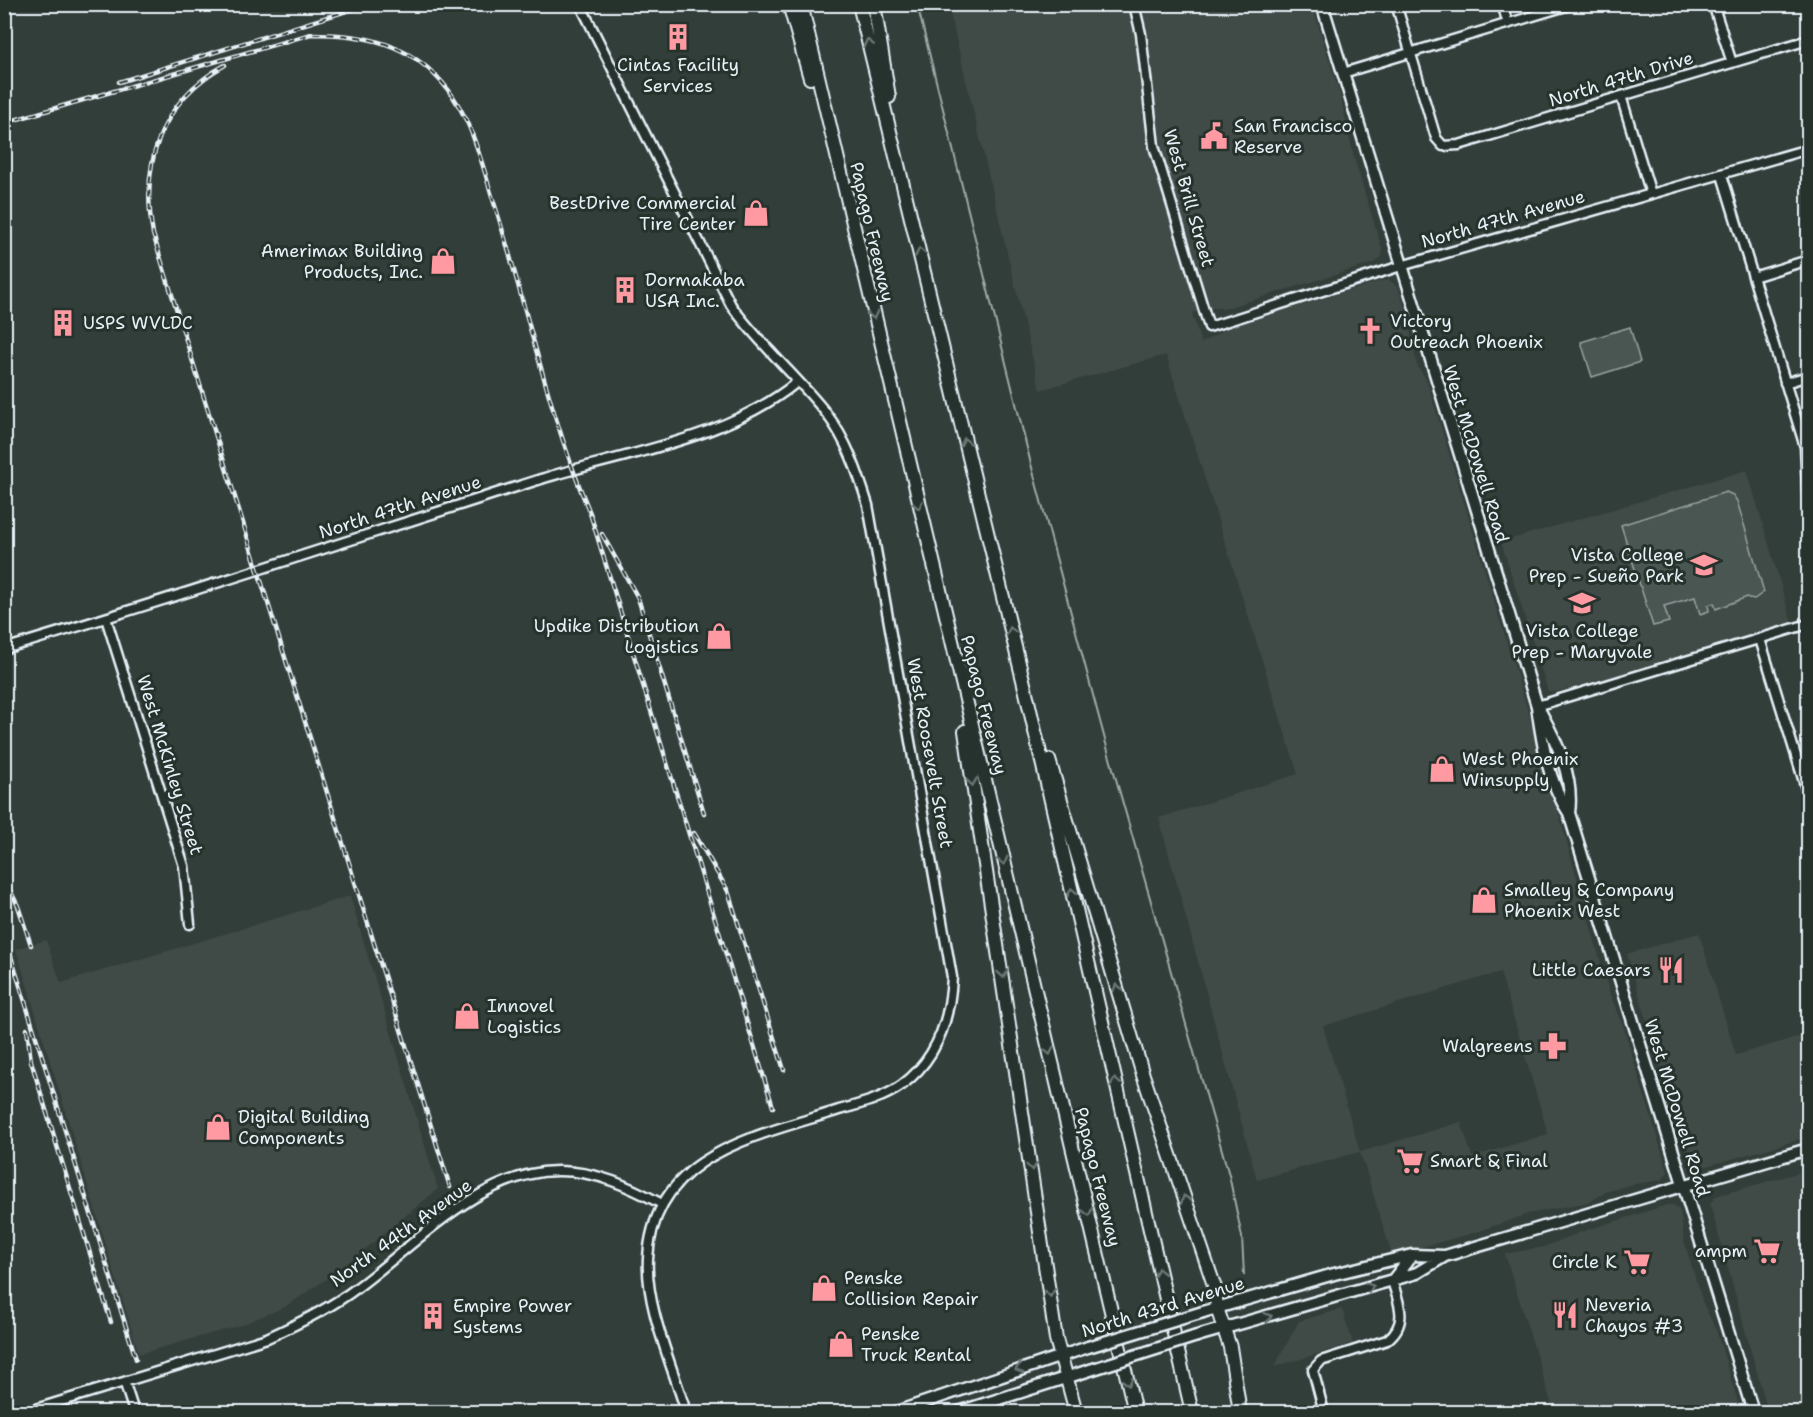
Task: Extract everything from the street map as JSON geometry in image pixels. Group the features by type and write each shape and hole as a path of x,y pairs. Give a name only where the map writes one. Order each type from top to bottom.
{"highway":[{"path":"789,4 845,197"},
{"name":"Papago Freeway","path":"801,4 955,662 1136,1413"},
{"name":"Papago Freeway","path":"859,4 1025,688 1192,1413"},
{"path":"874,4 903,181"},
{"path":"955,662 1060,1356 1076,1413"},
{"path":"1025,688 1069,822 1143,1074 1215,1288 1217,1308 1230,1347 1240,1413"}],"main road":[{"name":"West McDowell Road","path":"1322,4 1537,706 1555,738 1572,792 1569,813 1753,1413"},
{"name":"North 43rd Avenue","path":"959,1413 1210,1333 1417,1273 1445,1256 1809,1149"},
{"name":"North 43rd Avenue","path":"902,1411 1088,1347 1334,1274 1412,1255 1445,1256"},
{"path":"1412,1255 1417,1273"},
{"path":"1392,1281 1412,1255"}],"street":[{"name":"West Roosevelt Street","path":"580,4 731,305 753,335 825,412 857,469 868,505 949,956 951,996 939,1041 903,1084 862,1104 730,1145 691,1169 662,1204 650,1241 649,1282 686,1413"},
{"name":"West Brill Street","path":"1134,4 1141,34 1154,146 1209,327"},
{"path":"1396,4 1410,53"},
{"path":"1502,4 1508,24"},
{"path":"1343,73 1573,4"},
{"path":"1713,4 1732,63"},
{"name":"North 47th Drive","path":"1410,53 1436,138 1443,146 1459,145 1809,40"},
{"path":"1621,96 1651,194"},
{"name":"North 47th Avenue","path":"1209,327 1401,266 1809,149"},
{"path":"1722,175 1805,447 1809,508"},
{"path":"1753,277 1809,260"},
{"path":"1785,383 1809,376"},
{"name":"North 47th Avenue","path":"4,649 572,470 722,426 775,400 797,382"},
{"name":"West McKinley Street","path":"106,618 184,866 190,924"},
{"path":"1537,706 1809,624"},
{"path":"1760,639 1809,795"},
{"name":"North 44th Avenue","path":"26,1413 125,1384 267,1338 292,1327 357,1288 473,1198 500,1184 528,1175 559,1171 586,1174 622,1183 662,1204"},
{"path":"1324,1413 1312,1377 1313,1370 1321,1361 1387,1340 1396,1334 1402,1318 1392,1281"},
{"path":"125,1384 134,1413"}],"shaded area":[{"path":"948,5 1312,5 1341,98 1354,158 1382,249 1382,256 1374,263 1223,309 1217,307 1192,313 1201,343 1232,326 1381,281 1389,280 1398,287 1407,314 1417,365 1427,381 1555,800 1610,995 1622,1022 1668,1172 1662,1180 1608,1191 1589,1202 1528,1214 1477,1232 1392,1255 1360,1152 1257,1180 1159,818 1298,774 1166,355 1040,390","holes":["1500,972 1548,1134 1472,1157 1461,1122 1360,1152 1323,1026"]},
{"path":"1630,327 1640,362 1592,377 1581,342"},
{"path":"1747,470 1792,623 1663,663 1555,692 1548,691 1501,542"},
{"path":"1726,492 1733,495 1737,501 1764,592 1753,600 1747,597 1716,609 1714,603 1708,605 1709,611 1700,614 1695,597 1664,606 1669,622 1653,626 1621,525"},
{"path":"350,896 438,1189 340,1270 285,1307 241,1325 139,1354 16,949 46,940 61,983"},
{"path":"1699,933 1736,1055 1808,1034 1808,1137 1695,1168 1689,1162 1686,1135 1679,1109 1669,1094 1627,954"},
{"path":"1808,1170 1808,1406 1788,1412 1768,1412 1710,1204 1716,1196"},
{"path":"1667,1205 1674,1205 1680,1211 1684,1241 1703,1303 1716,1330 1741,1412 1554,1412 1505,1254 1543,1247 1584,1231"},
{"path":"1342,1309 1353,1343 1274,1367 1299,1321"}],"waterway":[{"path":"917,4 1031,464 1108,751 1229,1175 1242,1237 1244,1275"}],"railway":[{"path":"119,82 369,4"},
{"path":"4,123 311,34 344,35 391,46 420,62 446,87 466,120 480,156 551,402 590,513 773,1107"},
{"path":"225,65 184,97 170,116 160,137 153,159 150,183 153,234 450,1187"},
{"path":"602,534 638,598 704,813"},
{"path":"694,833 728,891 784,1070"},
{"path":"4,878 18,906 31,945"},
{"path":"4,934 136,1359"},
{"path":"27,1029 31,1061 111,1322"}],"place":[{"name":"Cintas Facility Services","path":"678,37"},
{"name":"San Francisco Reserve","path":"1214,136"},
{"name":"BestDrive Commercial Tire Center","path":"756,213"},
{"name":"Amerimax Building Products, Inc.","path":"443,261"},
{"name":"Dormakaba USA Inc.","path":"625,290"},
{"name":"USPS WVLDC","path":"63,323"},
{"name":"Victory Outreach Phoenix","path":"1370,331"},
{"name":"Vista College Prep - Sueño Park","path":"1704,565"},
{"name":"Vista College Prep - Maryvale","path":"1582,603"},
{"name":"Updike Distribution Logistics","path":"719,636"},
{"name":"West Phoenix Winsupply","path":"1442,769"},
{"name":"Smalley & Company Phoenix West","path":"1484,900"},
{"name":"Little Caesars","path":"1671,970"},
{"name":"Innovel Logistics","path":"467,1016"},
{"name":"Walgreens","path":"1553,1046"},
{"name":"Digital Building Components","path":"218,1127"},
{"name":"Smart & Final","path":"1410,1161"},
{"name":"ampm","path":"1767,1251"},
{"name":"Circle K","path":"1637,1262"},
{"name":"Penske Collision Repair","path":"824,1288"},
{"name":"Neveria Chayos #3","path":"1565,1315"},
{"name":"Empire Power Systems","path":"433,1316"},
{"name":"Penske Truck Rental","path":"841,1344"}]}
